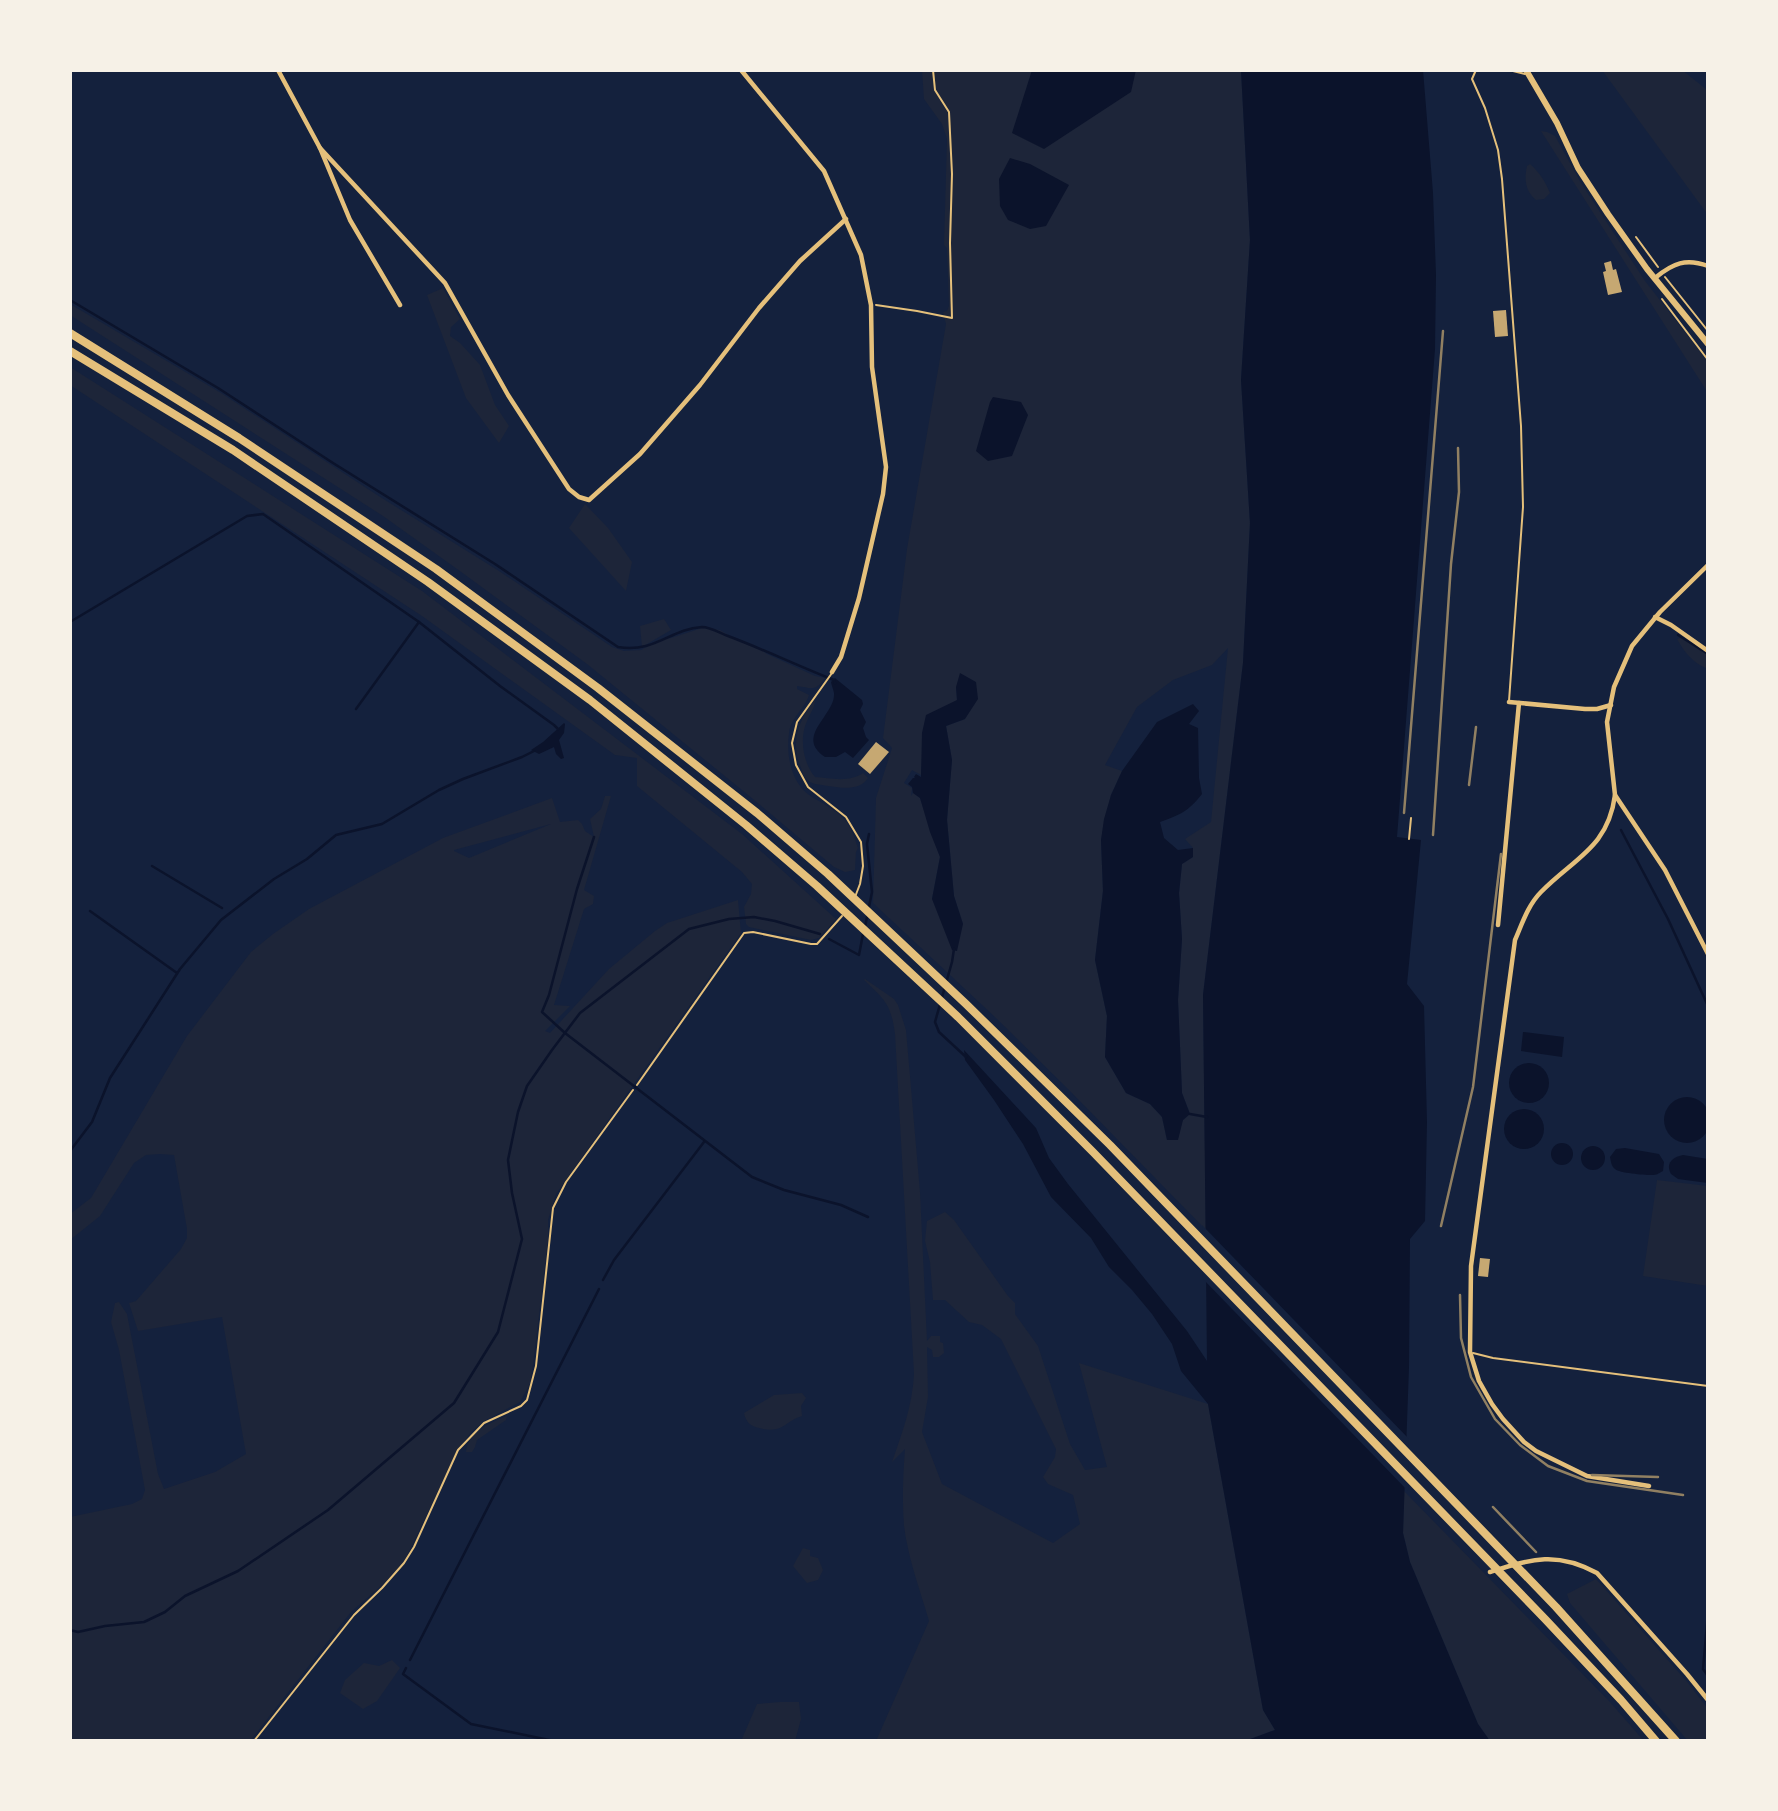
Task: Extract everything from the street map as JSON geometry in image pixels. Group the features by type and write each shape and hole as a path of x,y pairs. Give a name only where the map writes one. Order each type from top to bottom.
{"highway":[{"path":"70,333 239,438 436,569 598,688 757,813 828,874 1110,1145 1556,1607 1676,1741"},
{"path":"70,351 233,450 428,582 590,701 746,825 817,886 958,1017 1093,1152 1545,1619 1656,1741"}],"main road":[{"path":"1527,72 1557,123 1578,168 1609,215 1708,344"}],"street":[{"path":"278,70 320,148 350,220 400,305"},
{"path":"741,70 824,172 861,254 871,305 872,367 886,467 883,494 859,598 841,657 832,672"},
{"path":"320,148 445,283 508,395 569,489 579,497 589,500 640,454 700,385 759,308 800,261 846,219"},
{"path":"1655,278 1682,262 1690,261 1708,266"},
{"path":"1648,1486 1587,1476 1536,1451 1503,1419 1479,1381 1470,1352 1471,1266 1515,940 1530,906 1539,893 1596,844 1613,812 1615,795 1607,722 1614,687 1632,646 1655,617 1708,565"},
{"path":"1655,617 1708,651"},
{"path":"1509,702 1597,709 1611,705"},
{"path":"1498,925 1519,703"},
{"path":"1615,795 1665,870 1708,954"},
{"path":"1490,1572 1527,1561 1548,1559 1568,1560 1597,1573 1708,1700"}],"lane":[{"path":"1476,70 1472,79 1485,108 1498,150 1502,179 1521,426 1524,506 1509,702"},
{"path":"1509,70 1527,72"},
{"path":"832,672 797,722 792,743 796,765 808,787 846,817 862,842 863,866 854,901"},
{"path":"1409,839 1411,818"},
{"path":"637,1085 744,933 753,932 817,944 849,907"},
{"path":"254,1741 354,1615 404,1563 414,1547 458,1450 484,1423 521,1406 527,1400 536,1366 553,1208 566,1182 634,1090"},
{"path":"1470,1352 1493,1358 1708,1386"}],"path":[{"path":"871,305 916,310 953,318 949,112 935,90 933,70"},
{"path":"1636,237 1708,331"}],"shaded area":[{"path":"922,70 1241,70 1250,240 1241,380 1250,523 1243,663 1203,995 1206,1230 996,1018 873,903 876,798 892,748 883,738 907,549 946,324 943,312 947,311 949,306 947,248 944,245 947,139 942,124 924,99","holes":["1228,648 1211,822 1185,839 1193,848 1193,857 1182,864 1179,893 1182,939 1178,1000 1182,1093 1190,1114 1167,1140 1162,1117 1150,1104 1126,1093 1105,1057 1107,1016 1095,960 1103,891 1101,840 1111,795 1122,771 1105,765 1137,707 1173,680 1212,665","956,687 965,719 946,726 952,760 947,820 954,896 963,924 932,899 940,857 920,798 913,793 911,796 912,788 904,783 912,770 921,775 922,733 957,700"]},
{"path":"1032,70 1136,70 1131,92 1044,149 1012,133"},
{"path":"1241,70 1423,70 1433,193 1435,349 1397,837 1421,840 1407,984 1424,1006 1427,1122 1425,1221 1410,1239 1403,1533 1410,1562 1478,1724 1490,1741 1245,1741 1275,1730 1263,1710 1208,1404 1181,1371 1172,1344 1152,1314 1109,1267 1091,1238 1051,1197 1023,1144 965,1060 964,1050 1036,1128 1049,1158 1068,1184 1187,1331 1207,1361 1203,995 1243,663 1250,523 1241,380 1250,240"},
{"path":"1602,70 1682,70 1707,90 1708,215"},
{"path":"1541,131 1555,136 1581,183 1645,281 1708,362 1708,393"},
{"path":"1010,158 1030,164 1069,185 1046,226 1030,229 1008,220 1000,206 999,179"},
{"path":"1530,164 1542,177 1550,193 1544,199 1536,200 1526,185 1527,166"},
{"path":"443,288 460,319 451,327 450,336 480,365 495,405 509,426 499,443 466,398 427,295"},
{"path":"70,304 221,393 499,571 612,647 624,651 641,650 660,639 702,628 720,630 740,642 754,645 767,654 825,678 816,687 797,686 797,689 809,695 790,727 789,760 799,785 837,813 849,826 858,848 855,870 845,872 834,867 587,664 464,574 383,516 70,315"},
{"path":"70,367 422,591 742,834 836,919 819,938 811,940 749,927 746,924 744,907 751,894 752,884 742,872 637,786 637,758 615,755 422,616 70,385"},
{"path":"993,397 1021,402 1028,415 1012,456 988,461 976,451"},
{"path":"585,504 608,528 632,562 626,591 569,528"},
{"path":"664,619 671,630 642,647 640,626"},
{"path":"1683,637 1707,653 1708,669 1686,653 1677,639"},
{"path":"960,673 976,682 978,699 965,719 946,726 952,760 947,820 954,896 963,924 957,951 952,950 932,899 940,857 920,798 908,784 916,774 921,777 922,733 926,715 957,700 956,687"},
{"path":"835,678 862,700 863,704 860,710 866,722 863,728 869,740 853,758 845,752 836,757 825,757 814,741 815,733 833,701 831,682"},
{"path":"815,700 803,735 805,758 811,771 815,777 839,779 852,778 863,773 868,778 864,783 837,787 812,783 804,776 796,741 800,724"},
{"path":"1193,704 1199,711 1189,724 1198,728 1202,794 1184,812 1160,822 1164,838 1178,850 1193,848 1193,857 1182,864 1179,893 1182,939 1178,1000 1182,1093 1190,1114 1183,1120 1178,1140 1167,1140 1162,1117 1150,1104 1126,1093 1105,1057 1107,1016 1095,960 1103,891 1101,840 1111,795 1122,771 1157,722"},
{"path":"564,723 564,733 559,740 564,758 561,759 556,754 554,747 539,754 531,750 543,742"},
{"path":"605,796 611,796 584,890 594,896 593,904 584,909 554,1005 570,1006 545,1031 550,1033 609,969 667,923 738,900 741,933 556,1194 548,1220 548,1240 530,1384 520,1402 484,1421 471,1432 458,1450 404,1562 351,1612 250,1741 70,1741 70,1517 132,1504 142,1499 145,1490 119,1350 111,1322 115,1303 119,1302 127,1314 158,1474 164,1489 215,1472 246,1454 222,1317 138,1331 129,1303 136,1301 181,1249 187,1238 174,1155 146,1155 134,1163 100,1216 70,1240 70,1214 91,1198 187,1036 251,952 273,934 309,909 443,838 552,798 560,822 578,820 585,831 594,837 590,819 601,809","holes":["551,824 469,858 454,850"]},
{"path":"865,979 894,999 906,1030 920,1192 927,1341 931,1336 940,1336 944,1353 933,1357 932,1350 927,1347 928,1397 922,1432 942,1484 1053,1543 1080,1524 1073,1495 1048,1484 1043,1477 1055,1457 1056,1449 1001,1339 982,1325 969,1322 945,1300 933,1300 930,1262 925,1241 927,1221 945,1212 954,1220 1015,1303 1015,1314 1038,1346 1070,1444 1085,1470 1107,1467 1079,1363 1208,1404 1263,1710 1275,1730 1245,1741 876,1741 929,1621 911,1562 904,1526 905,1449 892,1462 909,1408 914,1374 895,1034 886,1003"},
{"path":"1523,1032 1564,1037 1562,1057 1521,1051"},
{"path":"1529,1063 1543,1069 1549,1083 1543,1097 1529,1103 1515,1097 1509,1083 1515,1069"},
{"path":"1687,1097 1703,1104 1710,1120 1703,1136 1687,1143 1671,1136 1664,1120 1671,1104"},
{"path":"1524,1109 1532,1110 1538,1115 1543,1121 1543,1137 1538,1143 1532,1148 1524,1149 1516,1148 1510,1143 1505,1137 1504,1129 1505,1121 1510,1115 1516,1110"},
{"path":"1562,1143 1570,1146 1573,1154 1570,1162 1562,1165 1554,1162 1551,1154 1554,1146"},
{"path":"1593,1146 1601,1150 1605,1158 1601,1166 1593,1170 1585,1166 1581,1158 1585,1150"},
{"path":"1616,1149 1659,1154 1664,1162 1663,1171 1648,1175 1615,1169 1610,1157"},
{"path":"1683,1155 1708,1159 1708,1183 1678,1179 1671,1174 1671,1161"},
{"path":"1657,1180 1708,1186 1708,1286 1643,1276"},
{"path":"802,1393 806,1398 801,1406 802,1416 779,1428 759,1428 746,1419 744,1413 774,1395"},
{"path":"507,1416 506,1420 477,1440 472,1452 466,1452 475,1433"},
{"path":"1404,1491 1610,1702 1644,1741 1490,1741 1478,1724 1410,1562 1403,1533"},
{"path":"803,1548 810,1550 810,1556 818,1558 823,1570 818,1580 807,1583 793,1566"},
{"path":"1596,1579 1708,1709 1708,1741 1688,1741 1570,1603 1567,1594"},
{"path":"392,1660 400,1668 377,1701 363,1709 340,1693 345,1680 364,1663 379,1666"},
{"path":"799,1702 801,1719 795,1741 741,1741 757,1704"}],"pier":[{"path":"1202,1225 1409,1439 1408,1491 1203,1279"}],"building":[{"path":"1611,261 1622,292 1608,295 1603,272 1606,271 1604,263"},
{"path":"1506,310 1508,336 1495,337 1493,311"},
{"path":"876,742 889,752 870,774 858,764"},
{"path":"1480,1258 1490,1259 1488,1277 1478,1276"}],"waterway":[{"path":"70,300 218,388 495,564 618,647 643,647 681,632 705,627 834,680 835,683"},
{"path":"70,622 247,516 263,514 419,622 558,729"},
{"path":"356,709 419,622"},
{"path":"1678,635 1708,654"},
{"path":"70,1151 92,1122 110,1078 180,969 221,920 336,835 382,824 439,790 534,751"},
{"path":"1621,830 1668,919 1708,1006"},
{"path":"865,927 872,892 867,844 869,834"},
{"path":"594,837 542,1012 565,1033 752,1177 784,1190 841,1205 868,1217"},
{"path":"152,866 222,908"},
{"path":"90,911 177,973"},
{"path":"70,1630 78,1632 144,1622 165,1612 185,1596 238,1571 328,1510 454,1403 498,1332 522,1239 508,1160 518,1112 527,1086 580,1013 689,929 729,919 754,917 820,934"},
{"path":"829,939 859,955 863,934"},
{"path":"954,949 935,1022 939,1032 966,1057"},
{"path":"1190,1114 1207,1117"},
{"path":"603,1280 614,1260 704,1142"},
{"path":"410,1660 599,1289"},
{"path":"1708,1613 1703,1669 1708,1676"},
{"path":"406,1668 403,1674 471,1724 554,1741"}],"railway":[{"path":"1404,813 1443,331"},
{"path":"1433,835 1451,564 1459,492 1458,448"},
{"path":"1469,785 1476,727"},
{"path":"1441,1226 1473,1087 1501,854"},
{"path":"1460,1295 1461,1338 1471,1377 1495,1419 1520,1445 1548,1466 1587,1481 1683,1495"},
{"path":"1592,1475 1658,1477"},
{"path":"1493,1507 1536,1552"}]}
